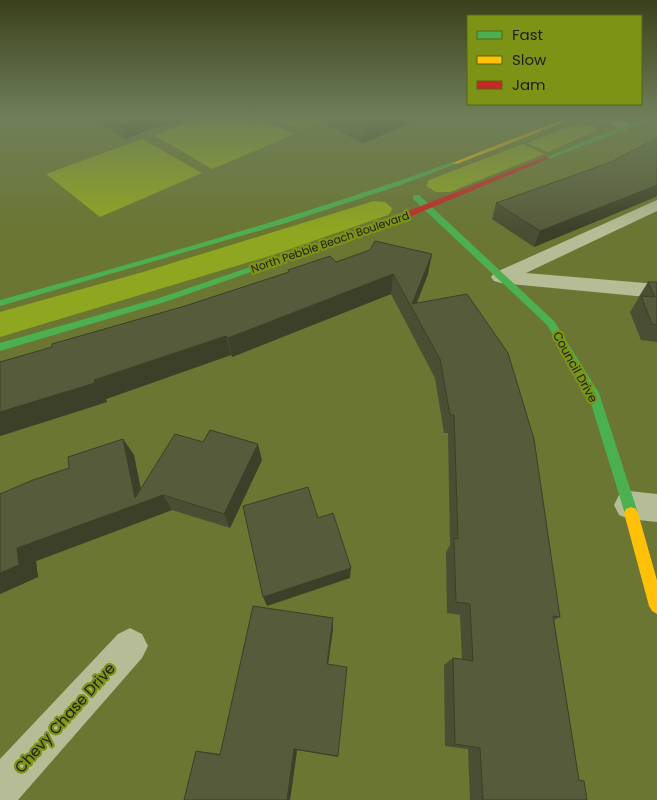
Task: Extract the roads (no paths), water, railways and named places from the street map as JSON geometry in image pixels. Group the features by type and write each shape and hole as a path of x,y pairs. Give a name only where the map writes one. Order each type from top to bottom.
{"street":[{"path":"0,303 211,244 400,184 475,155"},
{"name":"North Pebble Beach Boulevard","path":"0,347 162,300 333,242 428,207 555,155"},
{"name":"Council Drive","path":"400,184 428,207 551,323 592,393 643,506 657,606"},
{"path":"501,277 657,205"},
{"path":"501,277 657,291"},
{"name":"Chevy Chase Drive","path":"0,789 130,646"}]}
